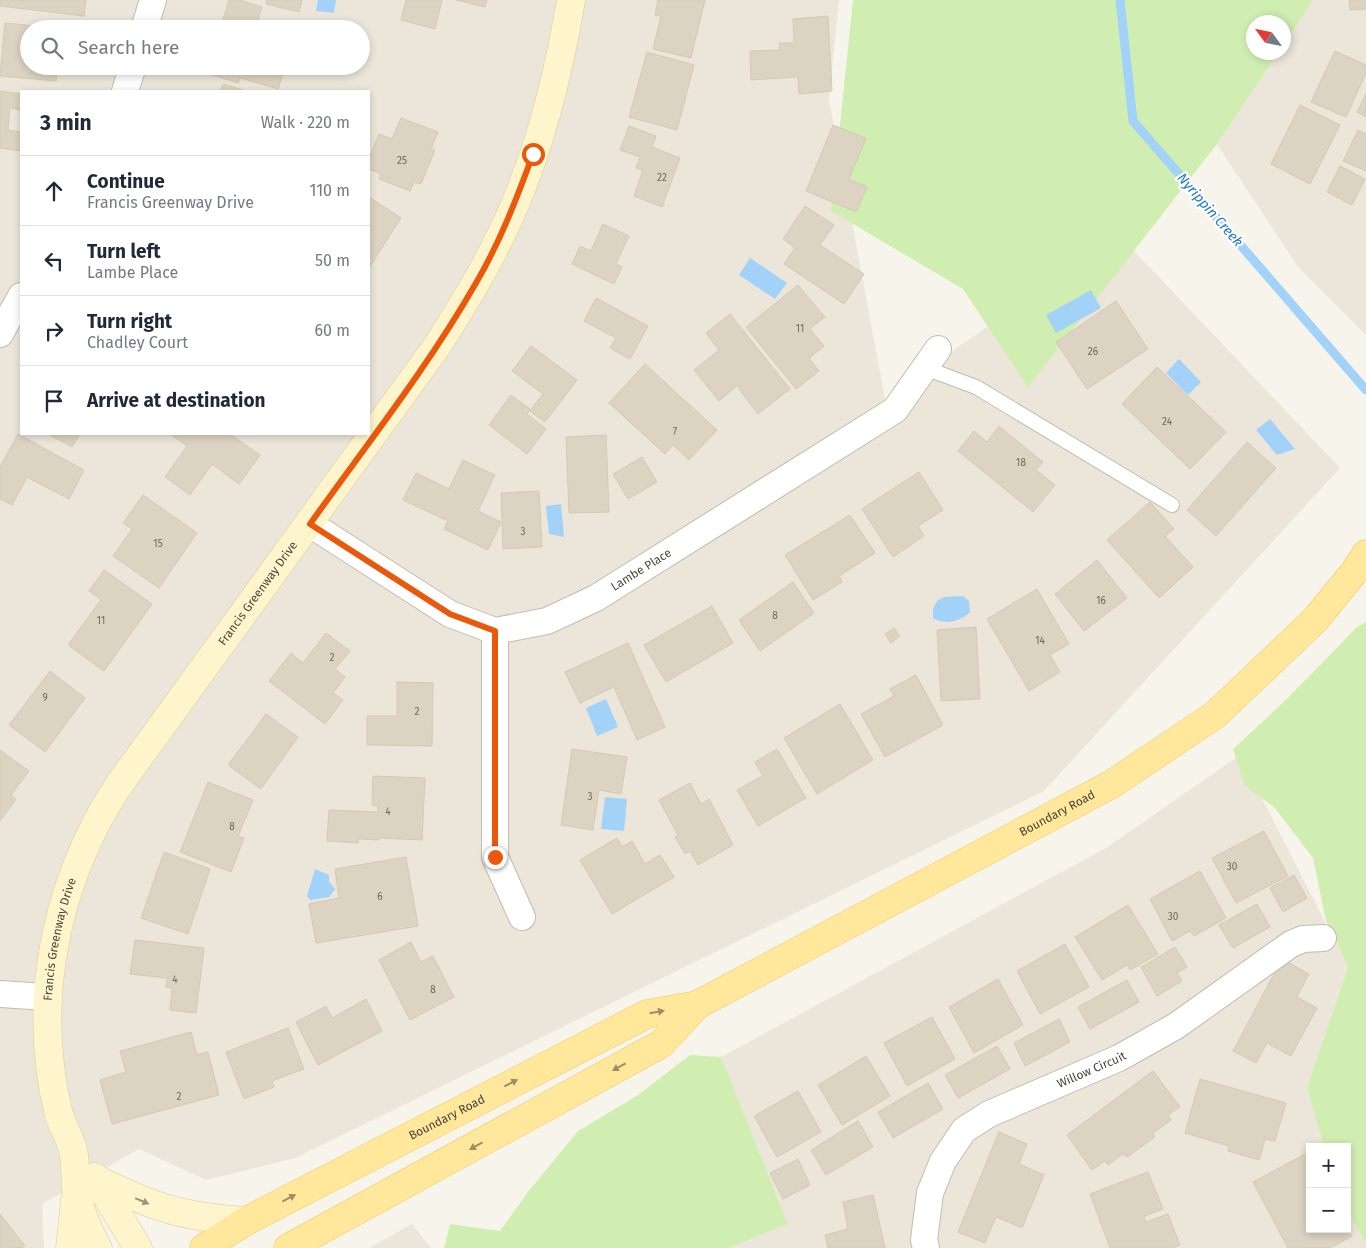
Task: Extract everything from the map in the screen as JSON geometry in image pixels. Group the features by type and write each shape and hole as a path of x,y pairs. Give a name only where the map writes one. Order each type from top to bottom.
{"main road":[{"name":"Francis Greenway Drive","path":"138,1248 87,1185 59,1115 50,1064 47,997 55,942 69,885 81,850 98,818 156,732 310,524 437,346 477,282 513,210 552,98 571,0"},
{"name":"Boundary Road","path":"204,1248 246,1221 647,1014 697,1005 1112,784 1215,715 1315,620 1356,571 1366,554"},
{"name":"Boundary Road","path":"288,1248 661,1044 697,1005"},
{"name":"Francis Greenway Drive","path":"87,1185 90,1235 98,1248"},
{"path":"70,1248 87,1185 166,1210 202,1218 246,1221"}],"street":[{"path":"147,20 153,0"},
{"path":"126,90 130,75"},
{"path":"0,334 20,298"},
{"name":"Lambe Place","path":"495,631 546,622 596,598 895,410 932,358"},
{"path":"310,524 450,614 495,631 495,857 522,916"},
{"name":"Willow Circuit","path":"926,1248 924,1240 930,1193 942,1161 964,1130 989,1114 1119,1058 1176,1026 1290,944 1303,939 1323,938"},
{"path":"0,994 47,997"}],"lane":[{"path":"932,358 976,387 1172,505"}],"shaded area":[{"path":"0,0 839,0 829,99 885,399 1118,234 1340,468 1044,791 295,1158 206,1180 139,1149 42,1204 44,1248 0,1248"},
{"path":"1313,0 1366,0 1366,335 1298,267 1217,144 1273,60 1291,60 1291,33"},
{"path":"1240,755 1348,967 1307,1088 1323,1143 1306,1143 1306,1233 1351,1233 1351,1218 1366,1243 1366,1248 729,1248 788,1224 721,1057 1106,848"},
{"path":"412,1224 431,1248 369,1248"}],"green space":[{"path":"853,0 1313,0 1291,33 1291,15 1246,15 1246,60 1273,60 1217,144 1028,387 963,289 831,211"},
{"path":"1366,622 1366,1243 1351,1218 1351,1143 1323,1143 1307,1088 1348,967 1326,921 1313,858 1274,807 1245,786 1233,749 1287,699 1357,627"},
{"path":"690,1055 721,1057 788,1224 729,1248 444,1248 450,1224 500,1231 528,1192 578,1131 638,1095"}],"water":[{"path":"318,0 336,0 334,13 316,11"},
{"path":"750,258 787,283 775,299 739,275"},
{"path":"1091,290 1101,308 1056,333 1046,315"},
{"path":"1179,359 1201,382 1188,395 1166,373"},
{"path":"1270,419 1295,449 1277,455 1256,430"},
{"path":"561,504 564,537 549,534 546,506"},
{"path":"963,596 969,601 970,612 962,618 947,622 933,618 933,609 937,601 944,597"},
{"path":"606,699 618,727 597,736 586,708"},
{"path":"605,797 627,799 624,831 601,829"},
{"path":"315,869 329,875 329,882 335,889 329,897 310,900 307,896"}],"building":[{"path":"0,0 86,0 84,16 0,6"},
{"path":"229,0 239,0 262,7 258,20 223,20"},
{"path":"266,0 302,0 299,12 266,4"},
{"path":"406,0 442,0 435,29 401,20"},
{"path":"456,0 487,0 485,7"},
{"path":"658,0 705,0 691,58 653,49 661,16 655,15"},
{"path":"1349,0 1366,0 1366,9 1350,10"},
{"path":"828,16 832,91 799,94 798,77 751,80 750,51 780,50 779,43 794,43 793,19"},
{"path":"5,23 20,24 20,75 57,75 56,81 0,76"},
{"path":"1335,51 1366,65 1366,73 1346,117 1311,102"},
{"path":"647,52 694,65 677,130 629,117"},
{"path":"212,75 282,75 278,89 240,78 238,83"},
{"path":"223,84 243,90 220,90"},
{"path":"0,91 20,94 20,110 10,108 8,130 20,132 20,151 0,148"},
{"path":"1366,94 1366,117 1357,112"},
{"path":"1300,105 1340,125 1310,184 1271,164"},
{"path":"401,118 438,132 431,149 435,150 421,184 414,182 410,191 379,179 381,174 370,169 370,156 379,134 392,139"},
{"path":"833,125 866,138 849,179 867,187 856,212 806,191"},
{"path":"629,126 656,136 652,147 680,158 662,207 634,196 643,170 636,168 640,157 620,150"},
{"path":"1358,130 1366,134 1366,171 1343,161"},
{"path":"1340,166 1365,179 1352,205 1327,192"},
{"path":"370,198 401,218 370,266"},
{"path":"805,206 834,225 820,245 864,274 844,304 784,264 795,248 783,239"},
{"path":"603,224 629,236 616,264 622,267 614,284 572,264 580,246 591,251"},
{"path":"798,285 825,317 810,329 824,346 809,358 819,371 796,389 746,327"},
{"path":"596,298 648,326 630,359 610,348 616,338 584,321"},
{"path":"1116,301 1148,349 1087,389 1056,342"},
{"path":"730,314 790,389 758,414 737,386 719,401 694,370 719,350 706,333"},
{"path":"531,346 577,380 545,422 530,411 543,394 512,371"},
{"path":"645,364 717,430 689,460 673,445 665,454 609,403"},
{"path":"1157,367 1226,432 1190,469 1122,404"},
{"path":"511,395 530,409 527,414 546,429 527,454 489,425"},
{"path":"999,426 1043,462 1036,470 1055,485 1033,512 958,451 974,431 987,442"},
{"path":"18,434 84,470 69,499 27,477 12,505 0,499 0,467"},
{"path":"50,435 79,435 72,447"},
{"path":"171,435 231,435 260,455 239,484 212,464 190,495 165,477 187,446"},
{"path":"606,435 609,512 569,513 566,437"},
{"path":"1247,442 1276,468 1216,536 1187,510"},
{"path":"642,457 657,482 628,499 613,474"},
{"path":"463,460 495,475 478,511 501,522 488,550 444,529 448,521 403,500 416,473 449,489"},
{"path":"919,472 943,510 918,526 924,536 893,557 862,509"},
{"path":"539,491 542,547 503,549 501,493"},
{"path":"143,495 197,533 159,588 113,556 132,529 123,523"},
{"path":"1150,502 1174,529 1165,536 1193,567 1159,598 1107,540"},
{"path":"850,515 875,553 839,576 842,582 813,600 785,555"},
{"path":"1097,560 1127,598 1084,631 1055,594"},
{"path":"104,570 152,604 104,671 68,645 101,600 89,591"},
{"path":"793,582 814,613 760,651 739,620"},
{"path":"1037,589 1069,644 1050,655 1060,672 1029,691 987,619"},
{"path":"712,606 733,643 666,682 644,645"},
{"path":"976,627 980,699 941,701 937,630"},
{"path":"894,628 900,636 891,643 885,634"},
{"path":"326,633 350,651 335,669 345,677 333,693 343,700 325,724 269,681 291,653 303,663"},
{"path":"628,643 665,727 637,740 614,687 580,703 565,672"},
{"path":"50,671 85,698 45,752 9,725"},
{"path":"916,675 943,725 885,757 861,714 894,696 890,689"},
{"path":"397,682 433,683 432,746 367,745 367,716 397,716"},
{"path":"840,704 873,760 817,794 784,738"},
{"path":"266,714 298,737 261,789 228,765"},
{"path":"572,749 627,757 621,794 599,790 593,830 561,825"},
{"path":"777,749 806,798 758,826 737,790 763,776 755,762"},
{"path":"0,750 29,771 11,795 16,799 0,821"},
{"path":"373,776 425,778 422,840 379,838 379,840 359,839 358,843 327,841 329,810 378,812 378,806 372,805"},
{"path":"208,782 253,800 238,836 244,838 231,872 180,852"},
{"path":"690,783 701,804 709,799 733,845 698,865 690,851 685,854 675,837 678,835 659,800"},
{"path":"1264,831 1288,876 1236,903 1212,858"},
{"path":"617,838 622,847 632,841 645,864 660,855 674,877 612,914 580,860"},
{"path":"164,852 210,869 188,934 141,918"},
{"path":"406,857 418,926 316,943 309,904 339,898 335,869"},
{"path":"1200,871 1226,918 1194,936 1190,931 1172,941 1150,899"},
{"path":"1294,875 1307,898 1283,912 1270,888"},
{"path":"1257,904 1270,927 1233,948 1219,925"},
{"path":"1128,905 1158,954 1130,970 1127,965 1102,980 1075,937"},
{"path":"135,940 204,948 196,1013 170,1010 172,988 166,987 167,978 130,974"},
{"path":"411,942 421,962 433,956 454,997 410,1020 379,960"},
{"path":"1065,944 1089,987 1040,1014 1017,971"},
{"path":"1175,947 1187,967 1177,973 1182,981 1157,996 1141,967"},
{"path":"1282,959 1309,974 1297,997 1317,1008 1291,1056 1267,1043 1256,1063 1233,1051"},
{"path":"998,979 1023,1025 974,1053 949,1007"},
{"path":"1127,980 1139,1002 1090,1029 1078,1007"},
{"path":"366,999 382,1031 318,1065 296,1022 326,1006 332,1018"},
{"path":"932,1017 955,1059 907,1086 884,1043"},
{"path":"1059,1019 1070,1042 1025,1066 1014,1043"},
{"path":"288,1028 304,1069 272,1081 274,1087 244,1099 226,1052"},
{"path":"191,1032 197,1055 208,1052 219,1095 112,1124 100,1080 126,1072 120,1051"},
{"path":"997,1046 1010,1069 958,1098 945,1075"},
{"path":"866,1056 890,1096 842,1125 818,1085"},
{"path":"1153,1071 1180,1107 1168,1115 1171,1120 1153,1133 1155,1137 1127,1157 1123,1154 1108,1165 1105,1161 1092,1170 1067,1135"},
{"path":"1200,1079 1286,1103 1275,1141 1265,1139 1259,1160 1228,1151 1229,1146 1185,1133"},
{"path":"928,1083 943,1109 893,1138 878,1112"},
{"path":"798,1091 821,1132 777,1157 754,1116"},
{"path":"858,1121 873,1147 826,1175 811,1150"},
{"path":"999,1132 1027,1144 1019,1164 1044,1175 1022,1228 996,1217 985,1243 958,1232"},
{"path":"1306,1154 1306,1233 1350,1233 1352,1236 1330,1248 1288,1248 1253,1182"},
{"path":"798,1159 810,1185 783,1199 770,1173"},
{"path":"1148,1172 1163,1209 1144,1216 1146,1222 1168,1214 1180,1245 1171,1248 1110,1248 1090,1194"},
{"path":"873,1195 885,1248 828,1248 825,1235 848,1229 843,1202"},
{"path":"0,1214 25,1246 22,1248 0,1248"}],"waterway":[{"name":"Nyrippin Creek","path":"1120,0 1133,121 1366,390"}],"route":[{"path":"495,857 495,631 450,614 310,524 437,346 477,282 513,210 533,154"}]}
